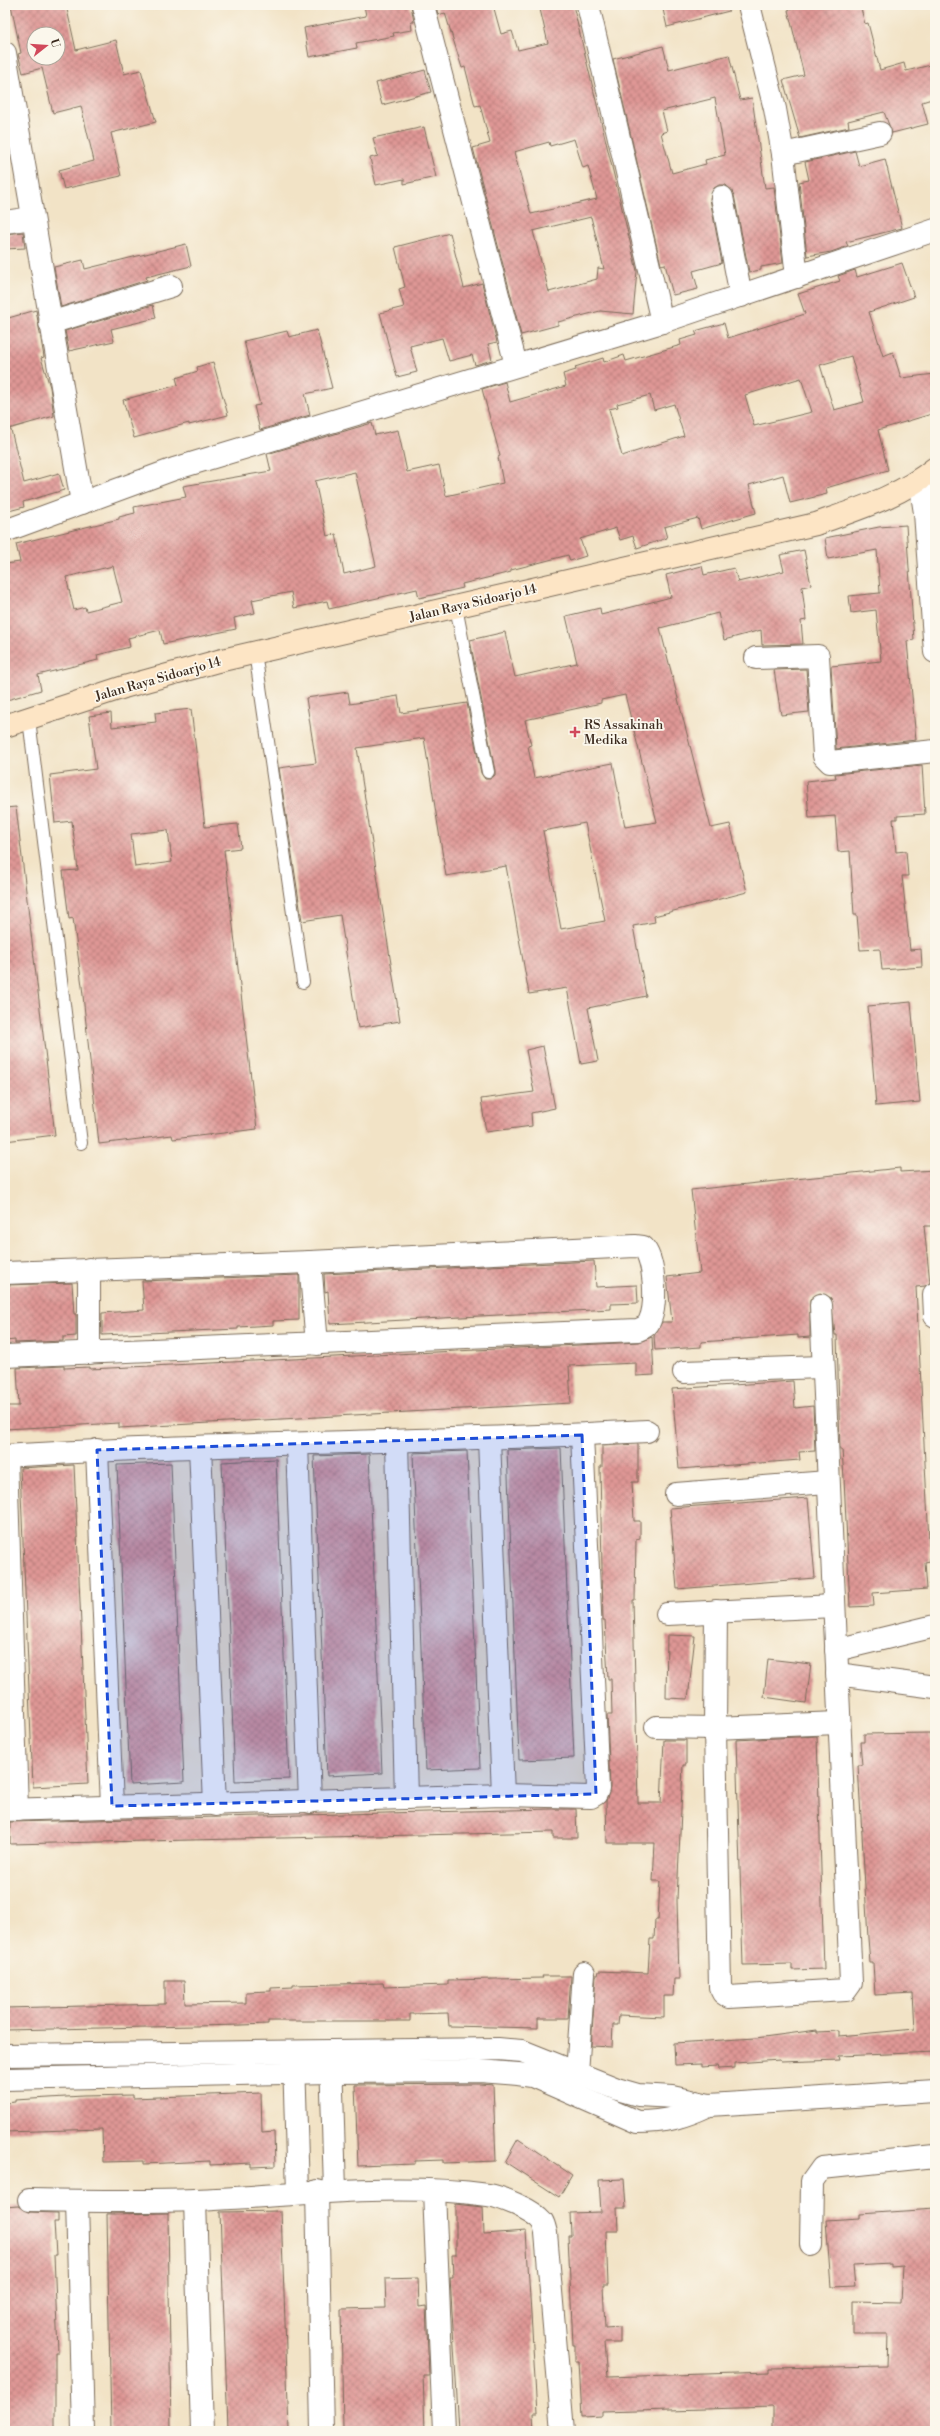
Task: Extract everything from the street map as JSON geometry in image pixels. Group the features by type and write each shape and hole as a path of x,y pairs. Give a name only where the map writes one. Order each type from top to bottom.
{"main road":[{"name":"Jalan Raya Sidoarjo 14","path":"5,726 124,687 256,652 816,524 886,498 927,474"}],"street":[{"path":"423,5 516,365"},
{"path":"588,5 662,322"},
{"path":"749,5 764,60 783,154 797,277"},
{"path":"5,53 32,218 82,503"},
{"path":"783,154 880,133"},
{"path":"722,197 741,296"},
{"path":"5,222 32,218"},
{"path":"5,531 174,469 662,322 935,230"},
{"path":"50,323 171,286"},
{"path":"927,474 930,512 935,652"},
{"path":"756,658 818,656 824,756 830,762 935,751"},
{"path":"5,1273 310,1262 635,1246 643,1247 652,1262 653,1302 650,1320 645,1327 638,1330 5,1356"},
{"path":"310,1262 317,1344"},
{"path":"89,1269 89,1353"},
{"path":"934,1294 935,1316"},
{"path":"716,1611 715,1728 720,1986 723,1994 729,1997 846,1990 850,1988 850,1941 827,1482 821,1305"},
{"path":"684,1372 822,1367"},
{"path":"582,1435 598,1789 596,1794 591,1796 503,1795 11,1810 5,1456 97,1450 489,1439 647,1431"},
{"path":"489,1439 503,1795"},
{"path":"396,1441 406,1798"},
{"path":"297,1444 310,1802"},
{"path":"200,1447 215,1804"},
{"path":"97,1450 112,1806"},
{"path":"676,1494 827,1482"},
{"path":"667,1614 834,1606"},
{"path":"836,1650 935,1626"},
{"path":"837,1674 935,1687"},
{"path":"656,1727 715,1728 838,1723"},
{"path":"577,2073 584,1973"},
{"path":"5,2079 295,2074 331,2061 498,2049 522,2051 539,2056 617,2089 638,2095 673,2097 709,2105 935,2091"},
{"path":"5,2055 293,2052 331,2061 518,2074 537,2078 638,2122 656,2122 682,2118 709,2105"},
{"path":"293,2052 295,2074 316,2191"},
{"path":"537,2078 539,2056"},
{"path":"322,2431 316,2191 331,2061"},
{"path":"812,2245 812,2182 822,2168 935,2156"},
{"path":"29,2200 195,2200 316,2191 434,2192 488,2195 502,2199 533,2214 542,2222 546,2233 563,2431"},
{"path":"434,2192 444,2431"},
{"path":"195,2200 202,2431"},
{"path":"77,2201 83,2431"}],"lane":[{"path":"456,607 488,772"},
{"path":"256,652 303,982"},
{"path":"29,719 81,1143"}],"highlighted area":[{"path":"582,1435 596,1794 112,1806 97,1450"}],"building":[{"path":"11,5 66,5 76,50 116,40 124,74 141,70 156,122 111,133 121,176 64,189 59,170 94,161 81,106 53,113 42,68 23,73 18,54 21,53"},
{"path":"364,5 411,5 414,22 411,22 412,30 393,33 394,36 356,43 357,48 309,57 304,28 366,16"},
{"path":"436,5 493,5 501,34 512,31 518,50 548,43 539,5 573,5 637,271 633,314 600,311 558,322 558,325 521,335 473,148 490,143 480,105 475,106 465,67 462,68 445,13 438,15","holes":["574,139 583,168 588,166 597,199 531,214 514,152 549,142 550,146","591,217 604,269 598,268 597,279 549,292 533,231"]},
{"path":"662,5 728,5 729,11 667,27"},
{"path":"807,5 860,5 865,24 868,23 880,70 904,63 906,71 935,64 935,98 922,102 928,124 892,133 884,112 848,121 849,127 800,138 783,80 804,75 788,10"},
{"path":"663,46 669,70 729,55 740,100 752,98 765,188 774,187 783,263 761,267 761,270 749,272 734,195 726,185 719,185 714,188 710,199 722,263 693,271 698,289 673,295 665,264 661,265 613,59","holes":["715,98 725,155 705,160 706,164 672,173 661,133 667,131 662,111"]},
{"path":"425,70 431,92 382,105 376,83"},
{"path":"424,127 436,177 404,184 404,179 376,185 370,158 378,156 373,138"},
{"path":"855,151 859,166 885,159 902,228 846,242 848,246 831,252 807,256 799,182 809,180 805,162"},
{"path":"23,232 25,248 5,249 5,234"},
{"path":"450,233 464,288 482,283 497,342 488,344 492,360 475,365 472,355 449,361 442,338 410,346 417,372 397,377 380,313 404,307 399,289 405,287 395,247"},
{"path":"186,244 191,266 146,277 147,280 61,307 54,267 83,260 85,269"},
{"path":"902,263 914,297 869,312 883,356 893,352 901,378 935,374 935,413 878,430 888,470 826,488 827,494 790,503 783,475 749,485 756,513 701,529 698,518 664,527 667,538 637,548 633,536 620,540 616,528 580,539 586,556 570,561 568,555 511,570 511,572 462,584 463,588 419,598 417,589 329,609 327,601 294,608 291,592 252,600 255,613 234,618 236,629 163,644 160,630 128,638 130,647 97,655 98,660 38,675 41,690 7,700 5,690 5,564 20,562 16,544 119,519 119,517 135,513 134,507 186,497 183,486 271,471 267,454 372,423 375,435 398,430 407,472 439,465 446,496 503,483 498,457 500,456 482,389 505,382 510,402 566,386 563,374 576,370 575,367 603,358 604,362 624,355 626,361 681,345 680,340 697,335 695,331 724,323 728,338 805,314 798,294 840,281 838,276 855,270 857,277","holes":["851,356 864,402 834,410 820,365","801,378 812,412 754,426 745,395","650,395 654,410 674,404 684,436 622,456 609,409 618,407 617,404","355,472 376,566 344,574 336,534 327,536 315,481","113,566 122,602 86,611 85,607 74,610 66,577"]},
{"path":"153,305 156,318 111,329 114,341 69,351 65,331"},
{"path":"36,310 44,357 41,358 50,387 54,416 5,430 5,319"},
{"path":"317,330 332,388 305,394 310,415 260,430 254,406 260,405 244,341 287,331 289,337"},
{"path":"213,362 228,415 189,425 189,423 134,438 123,400 178,385 176,378 198,371 197,367"},
{"path":"5,430 11,430 24,483 59,473 64,490 23,502 24,507 5,512"},
{"path":"906,525 914,640 907,641 916,740 836,749 831,666 881,661 876,610 851,613 849,596 880,593 877,550 828,559 825,538 879,527"},
{"path":"804,550 811,585 802,587 806,620 801,621 803,644 762,645 761,630 724,640 718,613 660,628 711,828 730,824 747,892 654,916 655,922 633,926 646,996 588,1008 598,1061 581,1064 567,988 529,994 506,866 446,876 424,738 357,748 400,1021 358,1028 340,915 302,921 279,768 316,763 306,698 348,692 350,704 398,696 401,713 467,703 481,773 485,779 490,779 495,775 495,771 470,640 505,632 515,677 577,663 566,616 600,608 601,615 671,597 666,575 702,566 704,575 734,568 738,582 784,571 780,555","holes":["625,695 657,822 625,827 613,763 534,778 528,746 531,745 525,720 601,703 601,700","585,823 605,921 561,929 543,831"]},
{"path":"806,669 809,712 781,715 774,670"},
{"path":"191,709 205,827 238,824 241,848 224,850 257,1129 173,1139 172,1135 99,1144 82,986 73,918 69,919 63,871 78,870 72,821 55,823 50,775 96,769 89,716 111,713 112,727 156,722 155,713","holes":["168,830 172,862 135,867 131,834"]},
{"path":"922,765 925,814 897,816 897,819 893,819 896,852 906,851 908,876 902,876 910,950 921,949 922,967 882,970 880,949 860,950 857,915 854,915 850,851 838,852 835,816 809,818 806,781 836,778 835,774"},
{"path":"16,807 55,1135 5,1141 5,808"},
{"path":"911,1002 920,1102 876,1106 868,1006"},
{"path":"543,1046 555,1108 531,1113 532,1126 486,1132 481,1099 534,1092 526,1050"},
{"path":"900,1168 900,1172 935,1170 935,1226 924,1226 930,1283 925,1286 916,1287 930,1561 925,1562 927,1589 873,1593 874,1606 850,1607 844,1478 842,1450 840,1450 837,1335 835,1335 831,1298 820,1293 810,1299 810,1337 798,1338 798,1335 701,1342 701,1347 655,1350 654,1336 662,1322 672,1322 667,1277 700,1273 691,1190"},
{"path":"594,1261 596,1287 637,1285 638,1303 611,1304 611,1309 330,1324 328,1291 325,1292 324,1274"},
{"path":"299,1275 299,1320 273,1321 273,1325 238,1327 238,1329 102,1335 102,1313 144,1310 142,1281"},
{"path":"72,1283 74,1314 76,1314 76,1336 63,1337 63,1341 15,1343 15,1340 5,1341 5,1285"},
{"path":"652,1337 654,1375 636,1376 636,1363 569,1366 571,1403 119,1428 119,1423 5,1429 5,1406 19,1406 17,1368 64,1366 64,1368 90,1367 90,1369 639,1342"},
{"path":"793,1381 795,1408 813,1406 815,1451 799,1452 800,1460 679,1469 672,1389"},
{"path":"638,1444 638,1482 632,1482 634,1521 640,1521 640,1538 636,1539 635,1600 633,1600 638,1803 661,1803 664,1740 686,1740 686,1765 683,1765 677,1900 679,1979 674,1979 673,1996 664,1996 664,2017 619,2015 618,2025 613,2025 612,2047 591,2046 596,1975 598,1975 599,1971 648,1973 650,1939 654,1939 655,1920 658,1920 660,1881 653,1881 655,1843 607,1843 606,1801 610,1788 607,1715 612,1715 611,1679 608,1679 605,1620 603,1620 600,1467 602,1467 602,1446"},
{"path":"561,1448 574,1758 519,1760 507,1450"},
{"path":"467,1451 480,1768 426,1770 413,1453"},
{"path":"369,1454 382,1773 327,1776 314,1456"},
{"path":"276,1459 289,1779 235,1781 222,1462"},
{"path":"171,1463 184,1782 130,1785 117,1465"},
{"path":"74,1465 88,1784 33,1787 20,1468"},
{"path":"808,1498 815,1578 677,1589 670,1508"},
{"path":"667,1635 695,1636 688,1699 666,1698"},
{"path":"768,1659 811,1664 806,1703 764,1697"},
{"path":"930,1733 935,1794 935,2052 839,2056 840,2060 781,2062 780,2060 735,2063 735,2068 718,2069 717,2066 701,2067 701,2064 675,2065 674,2043 756,2038 817,2030 817,2032 838,2031 838,2036 915,2029 913,1993 875,1995 873,1963 870,1963 868,1938 858,1765 862,1765 860,1742 864,1742 864,1734"},
{"path":"817,1736 824,1969 792,1970 792,1964 743,1965 736,1740"},
{"path":"576,1809 577,1838 553,1838 553,1832 10,1844 10,1822"},
{"path":"542,1976 571,1976 568,2018 538,2018 538,2028 449,2026 448,2013 410,2014 410,2021 268,2021 268,2024 242,2025 5,2030 5,2008 165,2004 165,1981 184,1981 185,2004 246,2003 246,1992 271,1991 271,1988 293,1987 293,1985 383,1983 384,1987 448,1985 448,1980 543,1978"},
{"path":"355,2085 493,2085 496,2161 443,2163 443,2160 415,2161 415,2164 358,2166"},
{"path":"261,2093 262,2133 274,2132 275,2166 251,2167 251,2163 210,2165 210,2161 144,2164 144,2161 103,2162 102,2129 5,2132 5,2103 15,2102 15,2100 83,2096 133,2095 133,2098"},
{"path":"518,2139 572,2175 559,2197 505,2162"},
{"path":"624,2179 626,2208 617,2208 618,2231 606,2231 608,2285 603,2285 605,2328 620,2327 620,2343 604,2343 607,2377 769,2372 769,2368 887,2366 888,2334 853,2334 853,2301 901,2302 903,2266 891,2267 891,2264 853,2266 855,2286 831,2287 826,2220 860,2218 860,2214 935,2209 935,2431 773,2431 773,2407 602,2412 602,2416 582,2417 579,2362 575,2362 575,2345 573,2345 568,2236 571,2236 570,2213 601,2212 599,2180"},
{"path":"456,2204 483,2207 484,2234 526,2231 537,2413 533,2413 534,2431 459,2431 450,2277 453,2277 452,2255 456,2255"},
{"path":"18,2206 28,2212 58,2213 58,2222 54,2222 58,2352 55,2352 55,2431 5,2431 5,2207"},
{"path":"281,2211 289,2431 262,2431 262,2428 228,2429 220,2212"},
{"path":"168,2213 171,2431 111,2431 107,2214"},
{"path":"418,2278 419,2307 426,2306 429,2375 423,2375 425,2431 343,2431 341,2309 386,2308 385,2279"}],"place":[{"name":"RS Assakinah Medika","path":"575,732"}]}
